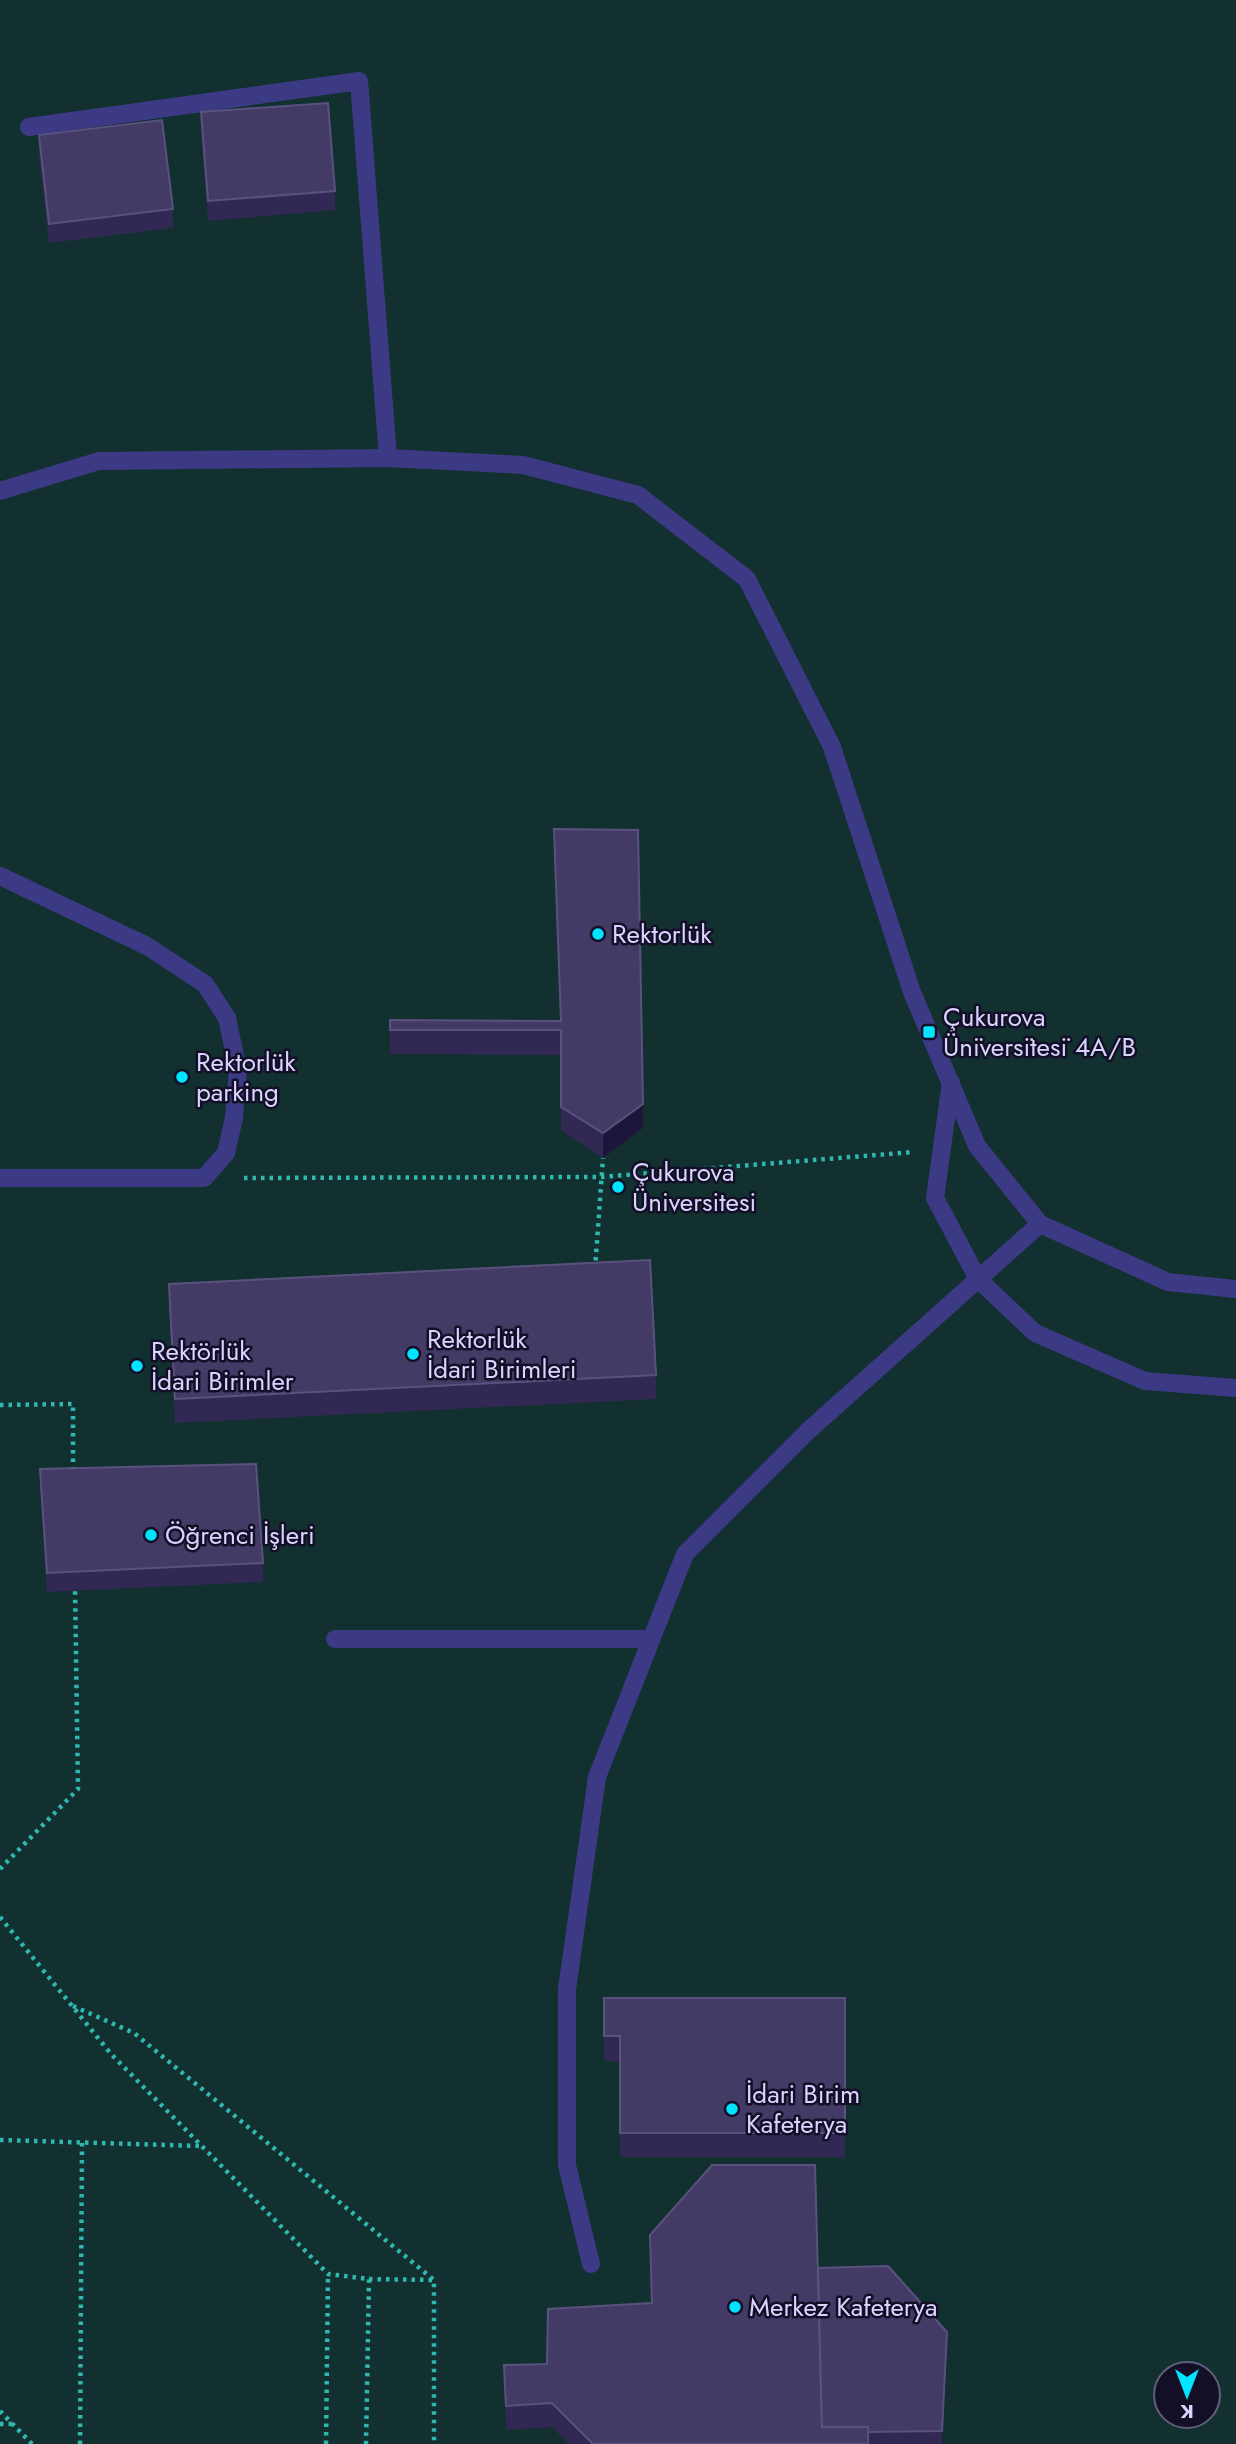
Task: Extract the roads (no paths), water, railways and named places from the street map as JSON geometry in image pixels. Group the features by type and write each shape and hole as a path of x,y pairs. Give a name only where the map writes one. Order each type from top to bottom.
{"street":[{"path":"29,127 359,81 388,458"},
{"path":"0,491 100,461 388,458 523,465 638,495 747,579 832,747 912,992 977,1146 1040,1224 1168,1282 1236,1289"},
{"path":"0,876 147,946 205,984 227,1018 238,1070 234,1118 226,1153 204,1178 0,1178"},
{"path":"951,1082 935,1198 978,1279 1035,1334 1145,1381 1236,1388"},
{"path":"591,2264 567,2165 567,1989 597,1777 685,1554 809,1430 1040,1224"},
{"path":"335,1639 651,1639"}],"place":[{"name":"Rektorlük","path":"598,934"},
{"name":"Çukurova Üni̇versi̇tesi̇ 4A/B","path":"929,1032"},
{"name":"Rektorlük parking","path":"182,1077"},
{"name":"Çukurova Üniversitesi","path":"618,1187"},
{"name":"Rektorlük İdari Birimleri","path":"413,1354"},
{"name":"Rektörlük İdari Birimler","path":"137,1366"},
{"name":"Öğrenci İşleri","path":"151,1535"},
{"name":"İdari Birim Kafeterya","path":"732,2109"},
{"name":"Merkez Kafeterya","path":"735,2307"}]}
